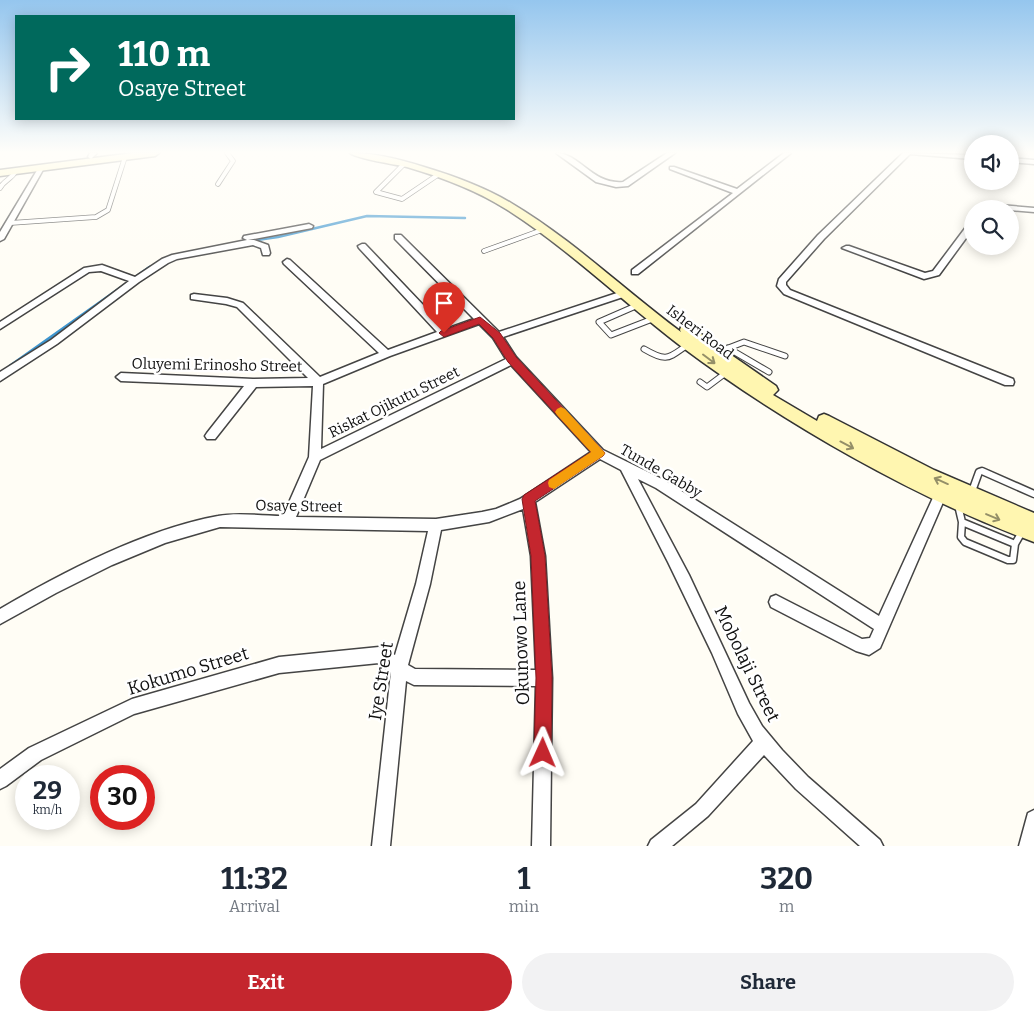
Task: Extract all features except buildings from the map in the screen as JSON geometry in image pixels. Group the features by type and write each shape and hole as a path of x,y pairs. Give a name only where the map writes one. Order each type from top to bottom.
{"main road":[{"name":"Isheri Road","path":"479,192 506,205 542,230 727,372 928,475 1034,521"},
{"name":"Isheri Road","path":"496,192 515,201 572,240 633,290 723,350 766,393 803,421 940,493 1028,532"}],"street":[{"path":"0,239 27,192"},
{"path":"635,272 737,192"},
{"path":"867,192 821,237 782,280 781,286 787,292 1009,382"},
{"path":"1019,209 1034,210"},
{"path":"0,377 54,342 130,279 171,254 309,226"},
{"path":"846,248 924,276 936,273 964,236"},
{"name":"Tunde Gabby","path":"398,237 497,336 512,360 599,453 660,484 882,626"},
{"path":"0,326 87,270 102,268 130,279 165,261 192,253 254,242 265,246 266,252"},
{"path":"362,246 444,333"},
{"path":"286,262 386,354"},
{"path":"497,336 623,294"},
{"path":"194,298 228,301 240,305 318,382 315,458 288,523"},
{"name":"Oluyemi Erinosho Street","path":"121,377 253,383 318,382 386,354 480,320"},
{"name":"Riskat Ojikutu Street","path":"315,458 512,360"},
{"path":"212,436 253,383"},
{"name":"Osaye Street","path":"0,617 73,577 139,547 192,527 220,521 436,525 470,521 498,514 528,499 599,453"},
{"name":"Mobolaji Street","path":"626,468 660,530 718,650 744,711 764,742 874,846"},
{"path":"776,602 861,646 869,647 874,643 882,626 940,493"},
{"name":"Okunowo Lane","path":"528,499 538,556 544,678 541,846"},
{"name":"Iye Street","path":"381,846 399,670 423,584 436,525"},
{"name":"Kokumo Street","path":"0,780 35,754 132,707 278,665 379,655 389,659 399,670"},
{"path":"399,670 414,677 544,678"},
{"path":"657,846 702,810 764,742"},
{"path":"1028,846 1034,819"}],"lane":[{"path":"10,224 96,217 108,210 113,192"},
{"path":"378,192 402,199 412,192"},
{"path":"484,251 542,230"},
{"path":"638,305 599,322 611,335 655,318"},
{"path":"723,350 744,342 785,356"},
{"path":"644,349 658,357 667,358 689,344"},
{"path":"723,350 770,372"},
{"path":"700,382 707,387 727,372"},
{"path":"971,494 979,472 982,471 1034,494"},
{"path":"957,501 962,522 961,537 965,542 1008,560 1013,560 1015,544 1028,532"},
{"path":"962,522 1015,544"}],"waterway":[{"path":"250,241 278,237 367,216 465,218"},
{"path":"179,254 235,243"},
{"path":"10,366 150,267 148,268"}],"slow traffic":[{"path":"554,483 599,453 561,412"}],"route":[{"path":"444,333 480,320 497,336 512,360 599,453 528,499 538,556 544,678 543,753"}]}
